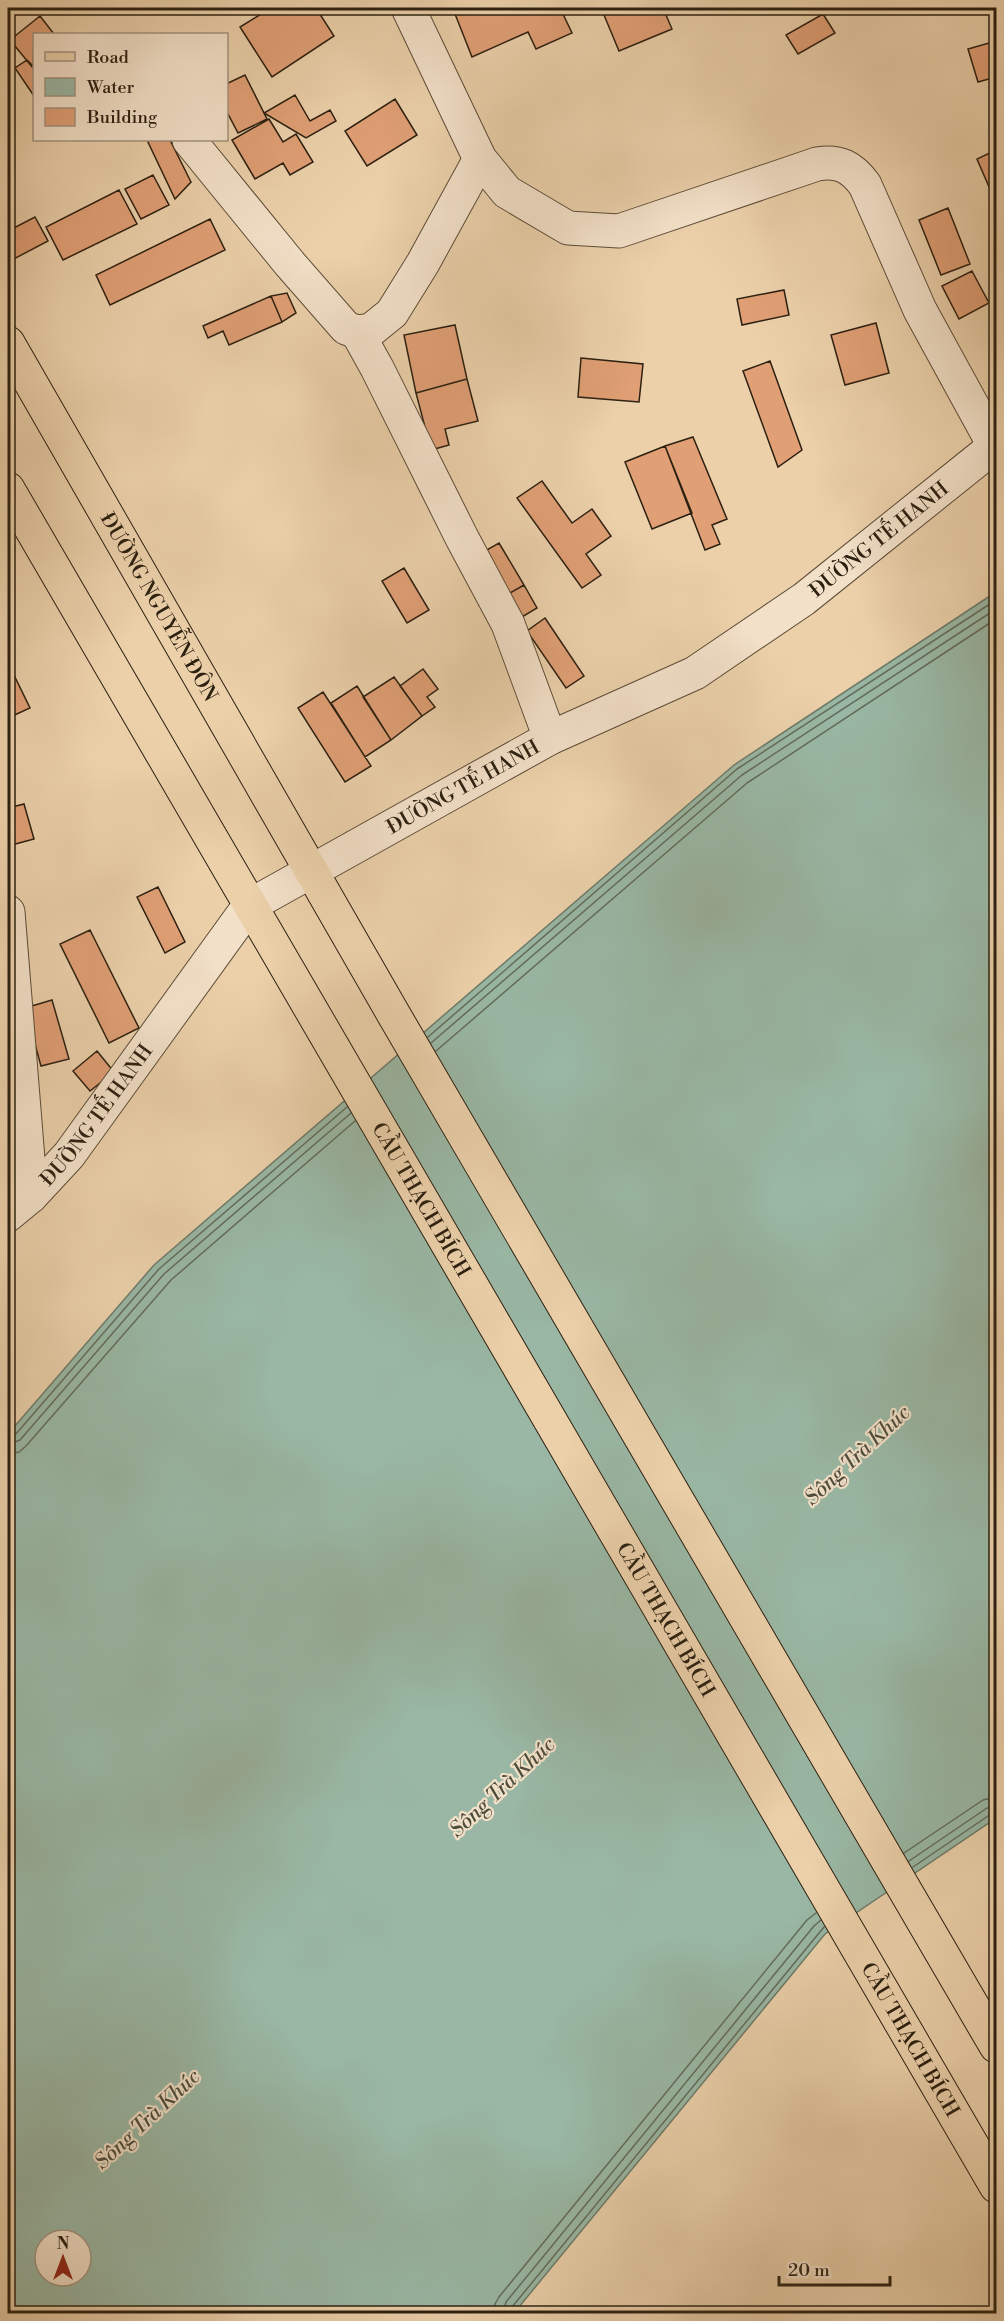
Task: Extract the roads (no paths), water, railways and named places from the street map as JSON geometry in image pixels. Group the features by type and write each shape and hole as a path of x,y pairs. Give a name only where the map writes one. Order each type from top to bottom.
{"main road":[{"name":"ĐƯỜNG NGUYỄN ĐÔN","path":"8,343 394,1015 996,2046"},
{"path":"8,489 249,906"},
{"name":"CẦU THẠCH BÍCH","path":"249,906 996,2186"}],"street":[{"path":"408,8 480,159 507,192 568,228 619,231 816,164 827,162 847,167 855,172 865,185 920,310 996,446"},
{"path":"190,141 290,264 346,328 357,332 371,330 392,313 423,263 480,159"},
{"path":"357,332 508,624 550,738"},
{"name":"ĐƯỜNG TẾ HANH","path":"19,1205 69,1155 249,906 550,738 695,673 804,599 996,446"},
{"path":"8,912 19,1205"}],"water":[{"name":"Sông Trà Khúc","path":"996,592 996,1818 825,1934 514,2313 8,2314 8,1434 154,1265 734,765"}]}
